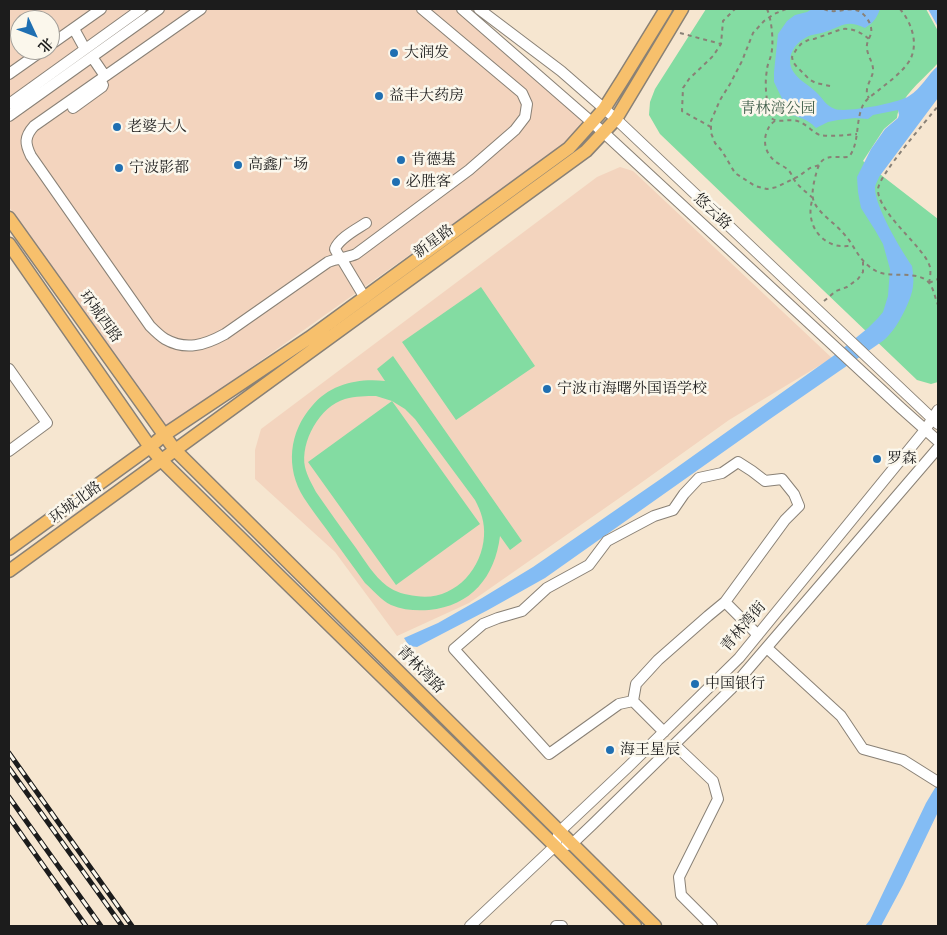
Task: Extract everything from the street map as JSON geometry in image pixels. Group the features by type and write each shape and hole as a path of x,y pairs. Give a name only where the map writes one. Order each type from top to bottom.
{"main road":[{"name":"新星路","path":"150,447 164,435 309,338 569,148 604,109 624,80 666,9"},
{"name":"新星路","path":"162,461 586,151 616,118 682,9"},
{"name":"环城西路","path":"9,218 164,435"},
{"name":"青林湾路","path":"9,244 150,447 162,461 635,926"},
{"name":"青林湾路","path":"164,435 175,450 655,926"},
{"name":"环城北路","path":"9,549 150,447"},
{"name":"环城北路","path":"9,572 162,461"}],"street":[{"path":"60,38 101,9"},
{"path":"9,116 141,9"},
{"path":"9,104 159,9"},
{"path":"201,9 34,126 28,133 26,141 31,156 150,326 164,339 179,345 200,345 212,341 225,334 328,262 356,254 469,170 515,130 525,117 527,104 522,93 422,9"},
{"name":"悠云路","path":"462,9 603,132 938,441"},
{"name":"悠云路","path":"479,9 561,71 616,118 872,362 936,417"},
{"path":"73,108 103,85 103,78 74,28"},
{"path":"9,74 29,60"},
{"path":"365,298 335,249 340,241 366,223"},
{"path":"9,369 47,424 9,451"},
{"name":"青林湾街","path":"559,832 739,658 936,417"},
{"name":"青林湾街","path":"572,844 731,689 938,448"},
{"path":"738,462 765,481 782,479 794,494 799,506 781,526 725,602 658,660 636,684 633,701 619,704 549,754 454,649 483,624 522,611 547,588 589,565 607,541 654,516 673,510 684,494 699,478 722,473 738,462"},
{"path":"725,602 758,635"},
{"path":"767,648 841,716 862,749 903,760 936,780"},
{"path":"633,701 664,732"},
{"path":"675,745 713,781 718,799 679,877 681,895 712,926"},
{"path":"470,926 555,846 559,832"},
{"path":"555,846 572,844"},
{"path":"556,926 562,926"}],"path":[{"path":"711,127 682,111 683,88 689,78 713,56 721,44 723,21 735,9"},
{"path":"767,9 770,16 772,54 767,70 766,82 770,117 775,121"},
{"path":"786,9 770,16 753,33 742,61 720,100 711,121 711,133 714,143 722,151 735,173 755,186 767,189 793,179 805,170 819,165 826,158 833,156 849,157 853,152 863,104 904,68 913,52 914,41 912,31 900,9"},
{"path":"824,9 832,12 852,9 864,15 868,20 871,33 868,38 867,49 873,68 866,91 869,98"},
{"path":"830,86 816,83 801,72 792,57 796,50 801,44 810,39 842,29 854,30 868,38"},
{"path":"670,30 721,44"},
{"path":"929,283 930,268 928,261 886,211 880,201 878,189 890,167 938,106"},
{"path":"857,134 818,135 803,123 795,120 775,121 768,128 765,148 769,155 789,172 793,179 813,198 814,203 845,235 863,262 877,272 924,278 933,290 938,305"},
{"path":"819,165 810,205 814,228 820,236 832,244 852,246"},
{"path":"816,309 836,291 847,287 858,279 863,272 863,262"},
{"path":"929,283 938,279"}],"shaded area":[{"path":"9,9 456,9 583,121 564,145 166,428 9,207"},
{"name":"宁波市海曙外国语学校","path":"620,167 633,171 832,358 729,420 469,603 397,636 335,552 255,479 255,450 261,429 597,177"}],"green space":[{"name":"青林湾公园","path":"706,9 926,9 938,31 938,63 907,95 897,118 884,129 863,161 938,219 938,382 931,384 917,380 660,134 649,115 650,102 655,89"},
{"path":"481,287 535,366 456,420 402,342"},
{"path":"393,356 522,541 510,550 500,536 493,564 486,576 469,596 457,603 429,610 414,610 391,605 380,598 365,583 309,506 294,475 292,451 294,439 304,416 319,398 345,384 375,380 385,381 377,369","holes":["376,396 392,401 405,409 415,419 475,500 484,526 482,549 478,561 471,572 453,589 429,597 412,596 397,592 378,578 316,492 305,467 304,457 309,436 320,417 336,403 353,397"]},
{"path":"392,401 480,524 396,585 308,462"}],"water":[{"path":"812,9 880,9 878,15 865,28 853,24 841,26 811,35 794,48 790,63 795,74 827,104 835,109 850,110 903,99 917,89 938,66 938,98 879,177 875,187 879,206 884,217 912,266 912,291 904,312 896,325 888,336 877,345 545,578 417,647 409,646 404,638 438,623 533,567 836,354 868,328 883,312 888,296 890,269 883,244 861,208 857,177 871,149 885,129 898,118 898,110 873,115 868,119 855,118 828,122 816,128 807,121 789,113 774,82 778,34 787,21 795,15"},
{"path":"928,9 938,9 938,27"},
{"path":"938,783 938,812 903,885 881,926 865,926 870,920 926,803"}],"railway":[{"path":"9,753 132,926"},
{"path":"9,768 122,926"},
{"path":"9,797 101,926"},
{"path":"9,817 86,926"}],"place":[{"name":"大润发","path":"394,53"},
{"name":"益丰大药房","path":"379,96"},
{"name":"老婆大人","path":"117,127"},
{"name":"肯德基","path":"401,160"},
{"name":"高鑫广场","path":"238,165"},
{"name":"宁波影都","path":"119,168"},
{"name":"必胜客","path":"396,182"},
{"name":"宁波市海曙外国语学校","path":"547,389"},
{"name":"罗森","path":"877,459"},
{"name":"中国银行","path":"695,684"},
{"name":"海王星辰","path":"610,750"}]}
